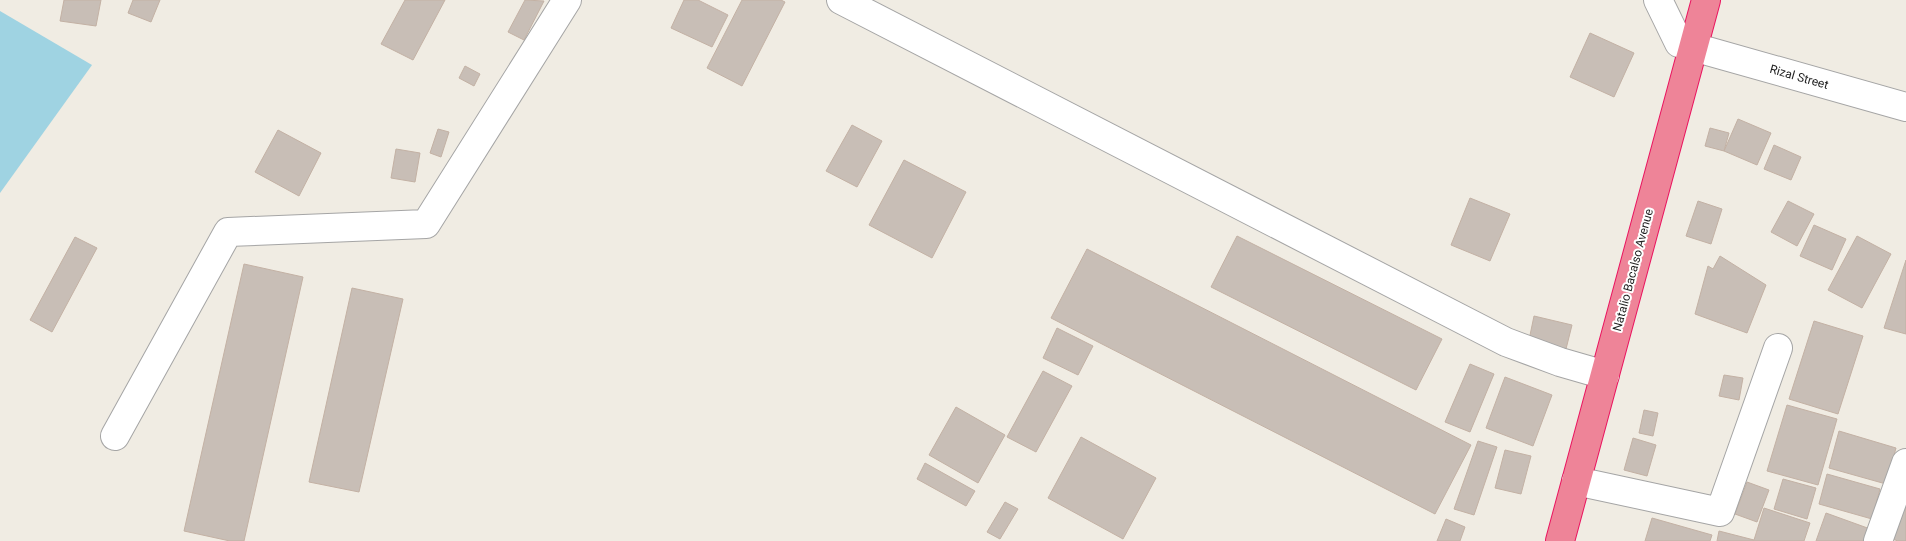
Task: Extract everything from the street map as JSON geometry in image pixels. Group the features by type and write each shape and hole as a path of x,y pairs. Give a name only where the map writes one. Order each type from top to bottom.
{"highway":[{"name":"Natalio Bacalso Avenue","path":"1560,541 1706,0"}],"street":[{"path":"116,436 228,232 426,224 567,0"},
{"path":"841,0 1506,342 1560,362 1605,375"},
{"path":"1658,0 1679,43 1693,47"},
{"name":"Rizal Street","path":"1693,47 1906,107"},
{"path":"1576,481 1720,512 1778,348"},
{"path":"1878,541 1906,462"}],"water":[{"path":"0,11 92,65 0,193"}],"building":[{"path":"64,0 101,0 96,26 60,21"},
{"path":"133,0 160,0 151,22 128,13"},
{"path":"405,0 445,0 413,60 381,44"},
{"path":"525,0 544,1 524,40 508,32"},
{"path":"684,0 698,0 728,15 712,47 671,28"},
{"path":"742,0 781,0 785,2 742,86 707,68"},
{"path":"1590,33 1634,53 1614,97 1570,77"},
{"path":"465,66 480,74 474,86 459,78"},
{"path":"1738,119 1771,133 1757,165 1724,151"},
{"path":"852,125 882,141 857,187 826,171"},
{"path":"1710,128 1729,133 1724,151 1705,146"},
{"path":"438,129 449,132 441,157 430,153"},
{"path":"278,130 321,153 299,196 255,172"},
{"path":"1774,145 1801,157 1791,180 1764,169"},
{"path":"396,149 420,153 415,182 391,178"},
{"path":"904,160 966,192 932,258 869,225"},
{"path":"1470,198 1510,214 1490,261 1451,245"},
{"path":"1698,201 1722,209 1711,244 1686,236"},
{"path":"1788,201 1814,214 1797,246 1771,232"},
{"path":"1814,225 1846,239 1832,270 1800,256"},
{"path":"1237,236 1442,339 1416,390 1211,287"},
{"path":"1857,236 1891,254 1862,308 1828,290"},
{"path":"75,237 97,248 52,332 30,320"},
{"path":"1087,249 1471,445 1435,514 1051,318"},
{"path":"1720,256 1766,285 1747,333 1695,314 1708,266 1713,269"},
{"path":"1906,260 1906,334 1884,328"},
{"path":"244,264 303,277 244,541 230,541 184,531"},
{"path":"352,288 403,299 359,492 309,482"},
{"path":"1534,316 1572,325 1566,349 1529,340"},
{"path":"1814,321 1863,336 1838,414 1789,399"},
{"path":"1057,328 1093,346 1078,375 1043,358"},
{"path":"1470,364 1494,374 1470,432 1445,422"},
{"path":"1043,371 1072,386 1036,452 1007,437"},
{"path":"1724,375 1743,378 1739,400 1719,396"},
{"path":"1505,377 1552,395 1533,446 1486,428"},
{"path":"1787,405 1837,419 1818,485 1767,471"},
{"path":"956,407 1005,435 978,483 929,455"},
{"path":"1644,410 1658,413 1653,436 1639,433"},
{"path":"1839,431 1896,448 1886,484 1829,468"},
{"path":"1081,437 1156,478 1123,539 1048,498"},
{"path":"1633,438 1656,445 1647,476 1624,470"},
{"path":"1478,441 1497,447 1474,515 1454,509"},
{"path":"1505,450 1531,456 1521,494 1495,488"},
{"path":"925,463 975,491 966,506 917,479"},
{"path":"1827,474 1880,489 1872,519 1819,504"},
{"path":"1783,479 1816,488 1807,519 1774,509"},
{"path":"1906,481 1906,541 1898,541 1884,536"},
{"path":"1747,482 1769,490 1757,522 1735,514"},
{"path":"1005,502 1018,509 1000,539 987,532"},
{"path":"1764,508 1810,523 1804,541 1717,541 1719,531 1754,540"},
{"path":"1826,513 1873,530 1869,541 1816,541"},
{"path":"1652,518 1712,535 1710,541 1645,541"},
{"path":"1446,519 1465,527 1460,541 1437,541"}]}
